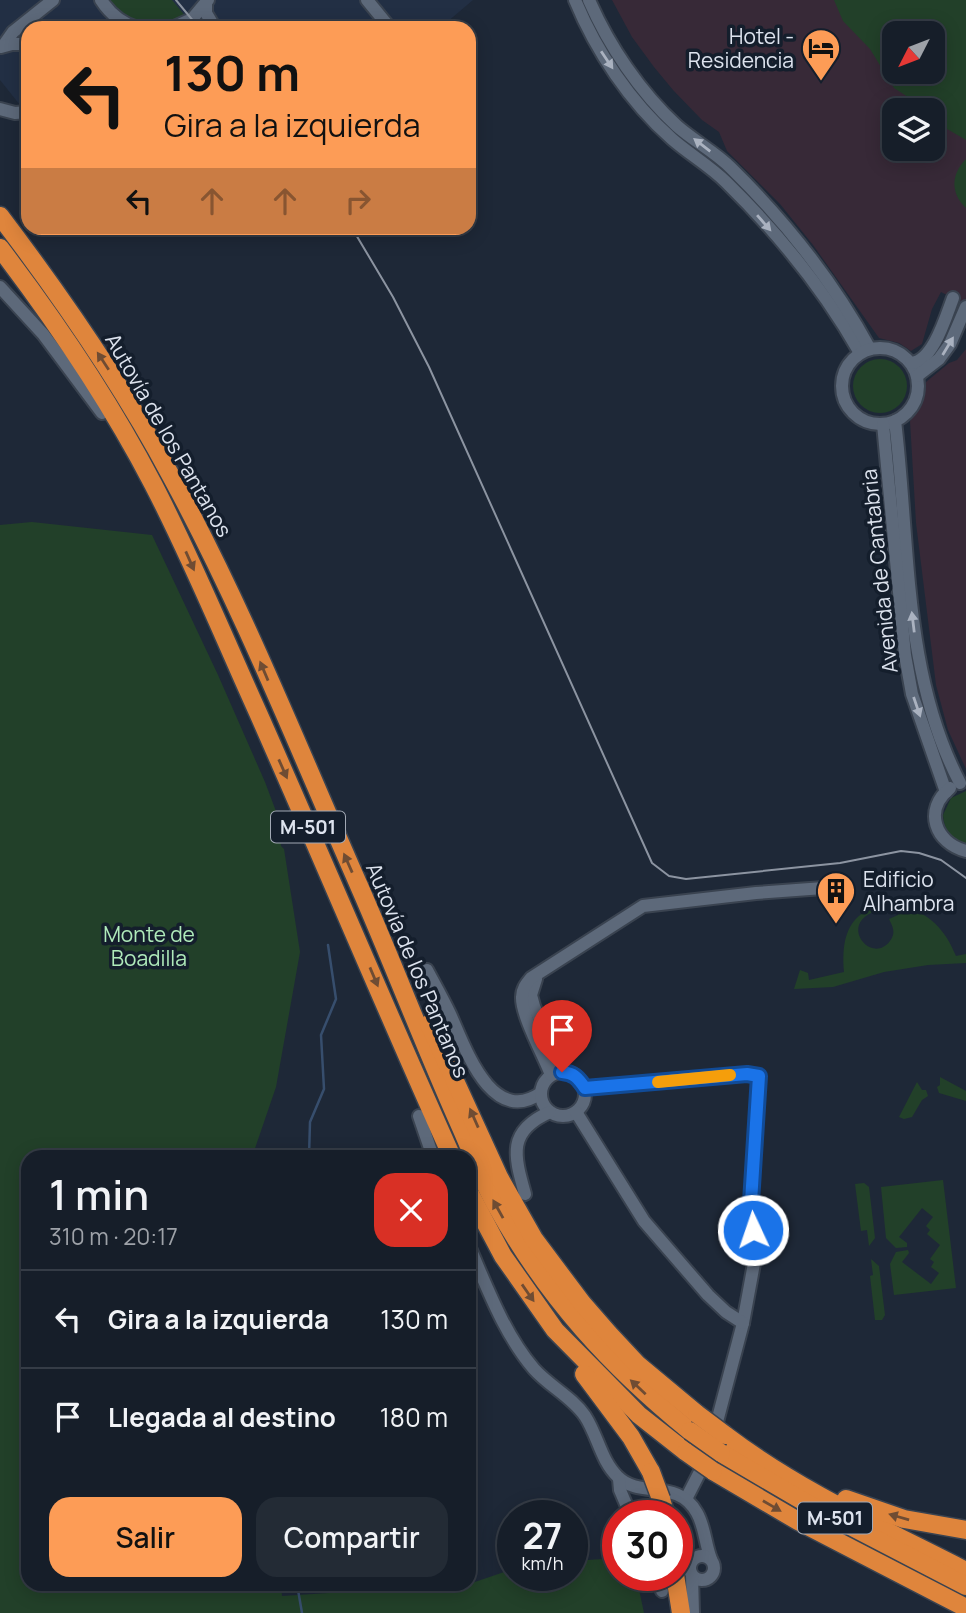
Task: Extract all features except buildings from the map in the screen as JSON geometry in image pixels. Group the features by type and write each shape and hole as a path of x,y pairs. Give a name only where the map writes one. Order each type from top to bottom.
{"highway":[{"name":"Autovía de los Pantanos","path":"0,216 78,323 125,395 172,476 254,646 376,925 386,938 461,1090 499,1177 534,1239 609,1334 693,1422 723,1444"},
{"name":"Autovía de los Pantanos","path":"0,248 62,333 110,407 184,547 449,1150"},
{"path":"0,267 53,338 160,500"},
{"name":"M-501","path":"476,1205 503,1256 555,1330 639,1415 713,1471 799,1521 966,1608"},
{"path":"555,1330 562,1347 638,1448 651,1472 661,1500"},
{"path":"723,1444 845,1499 904,1518 966,1531"},
{"path":"723,1444 755,1458 961,1578"},
{"path":"681,1613 682,1591"}],"street":[{"path":"27,21 53,0"},
{"path":"100,0 120,21"},
{"path":"367,0 384,21"},
{"path":"575,0 583,21 603,55 650,118 673,140 724,179 754,211 796,260 865,351"},
{"path":"589,0 633,76 660,108 679,127 729,166 764,202 803,249 858,326 865,351"},
{"path":"188,21 207,1"},
{"path":"207,1 206,13 211,21"},
{"path":"1,47 21,26"},
{"path":"1,47 21,43"},
{"path":"0,109 21,113"},
{"path":"0,287 43,334 102,413"},
{"path":"911,363 920,361 933,346 953,298"},
{"path":"918,376 939,359 950,344 966,307"},
{"path":"892,349 911,363 918,376 918,390 914,404 905,415 889,423 868,422 855,414 846,403 842,391 843,378 848,365 865,351 892,349"},
{"name":"Avenida de Cantabria","path":"889,423 917,651 937,731 963,783"},
{"name":"Avenida de Cantabria","path":"889,423 905,655 912,694 946,792"},
{"path":"963,783 946,792 937,807 935,820 946,842 954,848 966,851"},
{"path":"556,1073 531,995 540,973 643,906 837,887"},
{"path":"427,970 448,1008 476,1072 492,1090 508,1100 520,1101 531,1100 541,1093"},
{"path":"556,1073 570,1073 578,1077 585,1088 583,1104 576,1112 561,1116 550,1112 543,1104 541,1093 544,1083 556,1073"},
{"path":"585,1088 747,1074 759,1076 751,1202 755,1258 743,1323 708,1456 686,1499"},
{"path":"525,1194 515,1158 517,1141 524,1129 535,1119 550,1112"},
{"path":"576,1112 644,1221 708,1294 726,1312 743,1323"},
{"path":"419,1116 431,1150"},
{"path":"476,1260 520,1350 533,1368 584,1416 605,1460 619,1479 631,1486 670,1492 686,1499 697,1512 715,1570 699,1594 693,1613"},
{"path":"619,1479 624,1500"},
{"path":"693,1561 701,1539 702,1525"},
{"path":"695,1558 705,1556 710,1559"},
{"path":"693,1578 707,1580"},
{"path":"687,1591 693,1613"},
{"path":"960,1613 966,1608"}],"shaded area":[{"path":"0,0 473,0 448,21 21,21 21,106 0,80"},
{"path":"612,0 966,0 966,305 941,292 932,309 922,344 911,351 899,343 879,338 813,245 780,204 727,151 719,132 702,120 654,67 632,37"},
{"path":"966,349 966,769 948,730 936,685 916,523 910,421 922,405 926,382 949,363 957,360"}],"green space":[{"path":"107,0 172,0 187,18 179,21 132,21"},
{"path":"834,0 966,0 966,140 945,128 945,98 909,98 892,84 945,84 945,21 882,21 882,68 870,49 843,21"},
{"path":"966,159 966,208 957,196 954,184 957,171"},
{"path":"880,359 899,367 907,386 899,405 880,413 861,405 853,386 861,367"},
{"name":"Monte de Boadilla","path":"32,522 152,535 218,675 277,814 300,952 276,1087 254,1150 21,1150 21,1591 282,1591 282,1596 360,1591 476,1591 476,1582 497,1574 497,1591 588,1591 588,1560 602,1559 602,1591 639,1591 644,1613 0,1613 0,525"},
{"path":"966,791 966,844 949,834 943,815 951,798"},
{"path":"871,908 873,912 863,918 859,926 862,941 868,946 875,949 890,941 893,927 889,919 898,915 897,909 908,909 934,922 947,938 956,956 966,954 966,963 928,965 884,972 833,987 794,989 800,970 808,973 809,980 844,972 845,944 850,927 862,913"},
{"path":"940,1077 966,1091 966,1101 939,1093 937,1087 940,1085"},
{"path":"917,1082 922,1090 926,1090 928,1096 922,1100 912,1117 899,1117"},
{"path":"943,1180 956,1288 894,1295 890,1264 896,1252 908,1250 909,1253 902,1262 931,1284 939,1273 931,1267 934,1262 930,1259 940,1245 927,1234 930,1230 926,1226 933,1217 922,1208 899,1237 907,1243 907,1247 896,1248 886,1238 881,1187"},
{"path":"864,1183 869,1187 875,1238 869,1246 867,1230 861,1231 855,1184"},
{"path":"871,1259 879,1266 885,1315 882,1320 875,1320 870,1276 873,1275"}],"waterway":[{"path":"309,1150 310,1122 324,1089 321,1035 336,999 328,945"},
{"path":"298,1591 302,1613"}],"tram line":[{"path":"176,0 193,21"},
{"path":"356,235 393,297 429,367 652,863 669,876 686,879 840,863 901,851 941,860 966,878"}],"slow traffic":[{"path":"658,1082 730,1075"}],"place":[{"name":"Hotel - Residencia","path":"821,82"},
{"name":"Edificio Alhambra","path":"836,925"}],"route":[{"path":"562,1072 578,1077 585,1088 747,1074 759,1076 751,1202 753,1230"}]}
